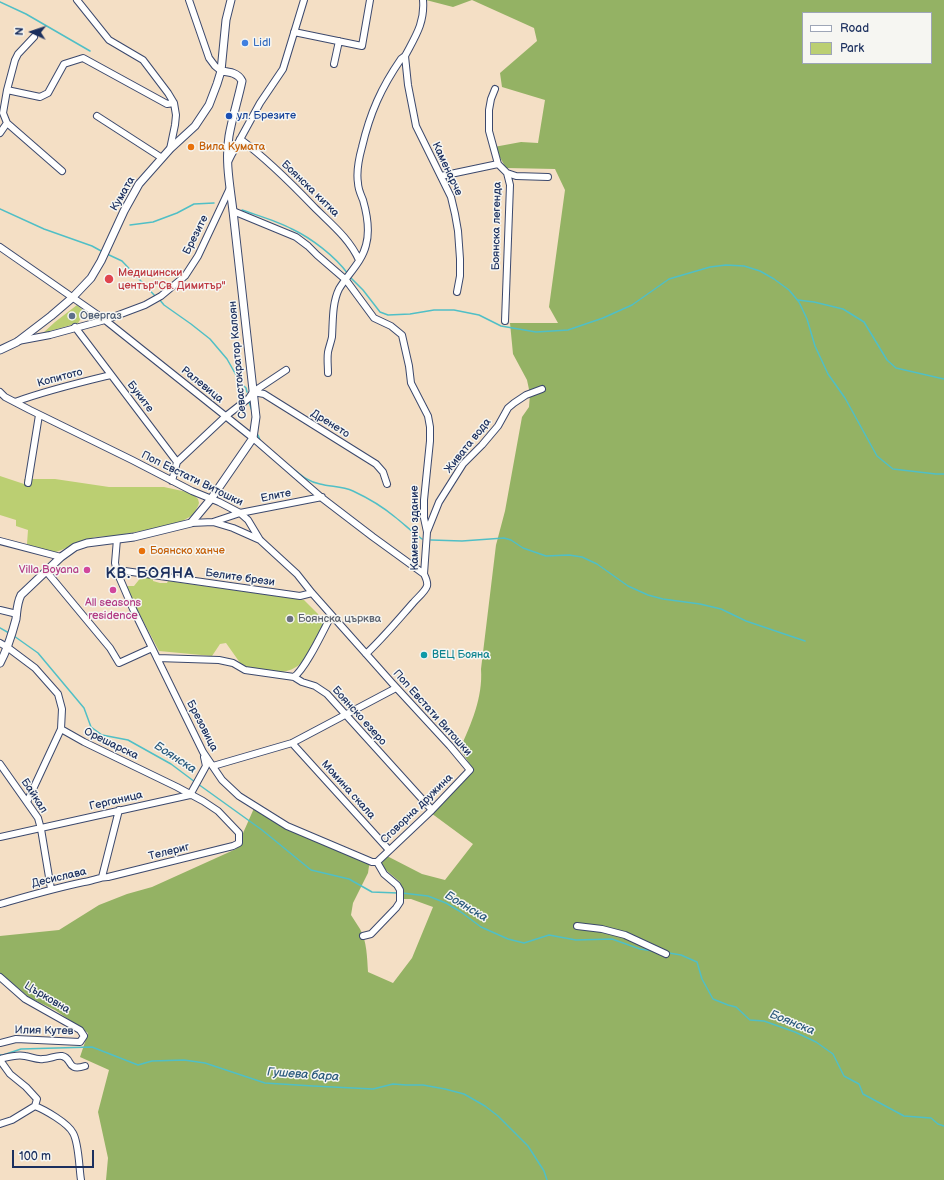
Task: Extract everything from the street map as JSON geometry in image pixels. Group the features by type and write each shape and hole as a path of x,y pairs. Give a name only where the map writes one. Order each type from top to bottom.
{"main road":[{"name":"Кумата","path":"0,350 18,342 72,298 91,278 139,184 170,149 195,126 209,105 218,84 221,72 226,20 231,0"},
{"name":"Севастократор Калоян","path":"191,523 211,499 253,438 256,417 228,163 229,135 242,81 232,73 221,72"},
{"path":"0,663 9,644 16,618 17,604 21,595 70,550 81,545 117,539 134,538 191,523"}],"street":[{"path":"77,0 109,40 143,60 168,93 174,103 176,115 170,149"},
{"path":"189,0 210,58 221,72"},
{"path":"228,163 260,103 283,68 304,0"},
{"path":"294,32 362,46 370,0"},
{"path":"328,373 328,352 331,340 335,302 340,289 366,247 367,224 358,183 360,152 374,105 385,84 401,59 405,56 419,30 423,19 423,0"},
{"path":"34,37 18,54 15,60 3,113 7,124 62,171"},
{"path":"334,64 339,41"},
{"name":"Каменарче","path":"405,56 408,85 416,126 442,176 451,197 458,231 460,259 460,276 457,292"},
{"path":"9,90 40,97 48,93 64,64 83,58 166,104 174,103"},
{"name":"Боянска легенда","path":"495,89 491,99 488,121 489,131 498,164 507,173 510,185 505,321"},
{"path":"97,116 162,158"},
{"path":"0,133 7,124"},
{"name":"Боянска китка","path":"240,139 261,156 333,224 350,245 359,260"},
{"path":"442,176 498,164"},
{"path":"507,173 516,176 548,176"},
{"name":"Брезите","path":"18,342 105,320 140,307 158,298 185,276 198,256 230,188"},
{"name":"Каменно здание","path":"233,210 296,237 346,280 374,318 391,326 402,335 411,383 428,416 430,440 424,500 424,518 427,532 424,574 427,580 426,587 378,643 366,654"},
{"name":"Ралевица","path":"0,247 105,320 253,438 322,497 379,542 424,574"},
{"name":"Буките","path":"75,328 177,462"},
{"path":"172,481 177,462 254,392 286,370"},
{"name":"Копитото","path":"15,402 58,387 111,375"},
{"name":"Живата вода","path":"427,532 439,502 463,464 498,426 508,408 526,395 542,389"},
{"name":"Поп Евстати Витошки","path":"0,392 6,397 39,415 192,491 219,502 240,513 248,520 260,540 297,574 331,616 450,746 470,770"},
{"name":"Дренето","path":"254,392 264,394 376,464 383,472 387,484"},
{"path":"28,484 39,415"},
{"name":"Елите","path":"213,522 240,513 322,497"},
{"path":"191,523 213,522 233,528 260,540"},
{"name":"Брезовица","path":"117,539 115,563 117,572 203,752 222,780 240,796 287,826 372,862 377,862"},
{"path":"0,541 61,557"},
{"path":"46,571 110,648 119,663 152,648"},
{"name":"Белите брези","path":"117,572 125,571 300,596 312,593"},
{"path":"0,610 16,618"},
{"path":"294,677 306,663 331,616"},
{"path":"0,643 9,644 35,668 58,694 62,709 61,729 27,802"},
{"name":"Боянско езеро","path":"157,658 219,660 233,663 245,670 294,677 302,682 321,689 432,810"},
{"path":"213,766 292,743 396,688"},
{"name":"Орешарска","path":"61,729 203,801 218,811 239,833 239,843"},
{"name":"Момина скала","path":"292,743 389,850"},
{"path":"190,795 206,766 203,752"},
{"name":"Байкал","path":"0,764 38,818 51,889"},
{"name":"Сговорна дружина","path":"377,862 432,810 470,770"},
{"name":"Герганица","path":"0,837 190,795"},
{"name":"Десислава","path":"0,904 51,889 102,877 119,810"},
{"name":"Телериг","path":"102,877 108,877 233,846 239,843"},
{"path":"363,936 371,934 400,902 400,890 397,885 384,874 377,862"},
{"path":"576,926 602,929 625,935 666,954"},
{"name":"Църковна","path":"0,977 25,999 80,1030 84,1036"},
{"name":"Илия Кутев","path":"0,1043 16,1039 80,1042 84,1036"},
{"path":"0,1124 12,1120 34,1106 37,1099 26,1087 10,1074 0,1060 13,1056 24,1055 42,1060 63,1056 73,1067 78,1068 85,1066"},
{"path":"34,1106 58,1119 73,1133 76,1141 81,1180"}],"green space":[{"path":"426,0 472,0 453,7"},
{"path":"472,0 944,0 944,1180 106,1180 108,1158 98,1112 109,1070 80,1057 88,1033 55,1010 30,998 0,973 0,936 59,930 99,905 127,894 152,887 236,849 255,806 287,826 372,862 353,903 351,915 360,929 364,939 368,972 393,983 412,958 433,907 411,899 404,899 400,882 380,865 387,856 422,874 445,880 473,844 431,813 471,774 471,766 460,749 472,720 478,700 496,545 505,511 522,417 529,407 530,394 527,380 513,354 510,323 558,323 549,307 565,190 555,169 506,168 494,147 521,142 538,143 545,100 502,87 500,73 537,41 534,28"},
{"path":"77,305 85,312 78,323 43,333 55,322"},
{"path":"0,476 24,484 24,479 55,479 109,487 164,487 187,492 195,496 199,503 193,515 177,524 115,536 95,537 56,552 36,548 27,544 28,530 16,526 16,520 0,515"},
{"path":"142,576 160,583 167,583 168,581 304,600 325,621 303,661 296,667 284,672 270,672 243,667 226,643 220,644 212,656 159,651 131,598 127,586 134,586"}],"waterway":[{"path":"0,2 26,14 90,51"},
{"path":"130,225 153,222 177,213 194,204 214,203"},
{"path":"0,209 44,229 92,246 103,252"},
{"path":"242,210 268,219 307,237 330,254 348,274"},
{"path":"107,254 122,261 156,297"},
{"path":"350,277 363,290 380,312 388,315 410,314 434,310 454,310 479,315 501,326 536,332 568,330 603,318 632,305 669,279 710,267 726,265 744,266 760,271 789,290 799,302 807,319 815,346 828,374 845,398 877,456 893,469 944,474"},
{"path":"159,299 164,305 210,339 227,359 240,382 246,388 247,392"},
{"path":"798,300 843,309 864,322 887,360 896,368 944,379"},
{"path":"249,402 252,411"},
{"path":"258,435 260,440"},
{"path":"291,467 304,477 316,483 349,489 375,503 422,539"},
{"path":"431,540 462,541 504,538 511,540 523,548 546,556 569,555 582,557 597,564 628,586 648,595 721,609 746,621 805,641"},
{"name":"Боянска","path":"0,628 9,633"},
{"name":"Боянска","path":"14,636 38,653 84,708 91,727 102,735 128,740 171,764 195,782"},
{"name":"Боянска","path":"198,784 262,830 311,870 349,879 372,892 398,893"},
{"name":"Боянска","path":"402,893 428,896 446,903 481,927 508,939 524,943 549,935 576,940 612,939 640,949 653,951"},
{"name":"Боянска","path":"669,953 681,955 697,962 702,979 713,999 736,1007 750,1020 764,1021 795,1032 816,1042 833,1054 844,1076 859,1084 863,1094 904,1116 931,1118 938,1124 944,1126"},
{"name":"Гушева бара","path":"0,1055 21,1049 92,1047 138,1065 152,1061 184,1060 205,1063 265,1083 373,1089 393,1084 423,1085 445,1089 464,1094 485,1106 498,1116 528,1146 544,1171 547,1180"}],"place":[{"name":"Lidl","path":"245,43"},
{"name":"ул. Брезите","path":"229,116"},
{"name":"Вила Кумата","path":"191,147"},
{"name":"Медицински център\"Св. Димитър\"","path":"109,279"},
{"name":"Овергаз","path":"72,316"},
{"name":"Боянско ханче","path":"142,551"},
{"name":"Villa Boyana","path":"87,570"},
{"name":"All seasons residence","path":"113,590"},
{"name":"Боянска църква","path":"290,619"},
{"name":"ВЕЦ Бояна","path":"424,655"}],"district":[{"name":"КВ. БОЯНА","path":"150,574"}]}
